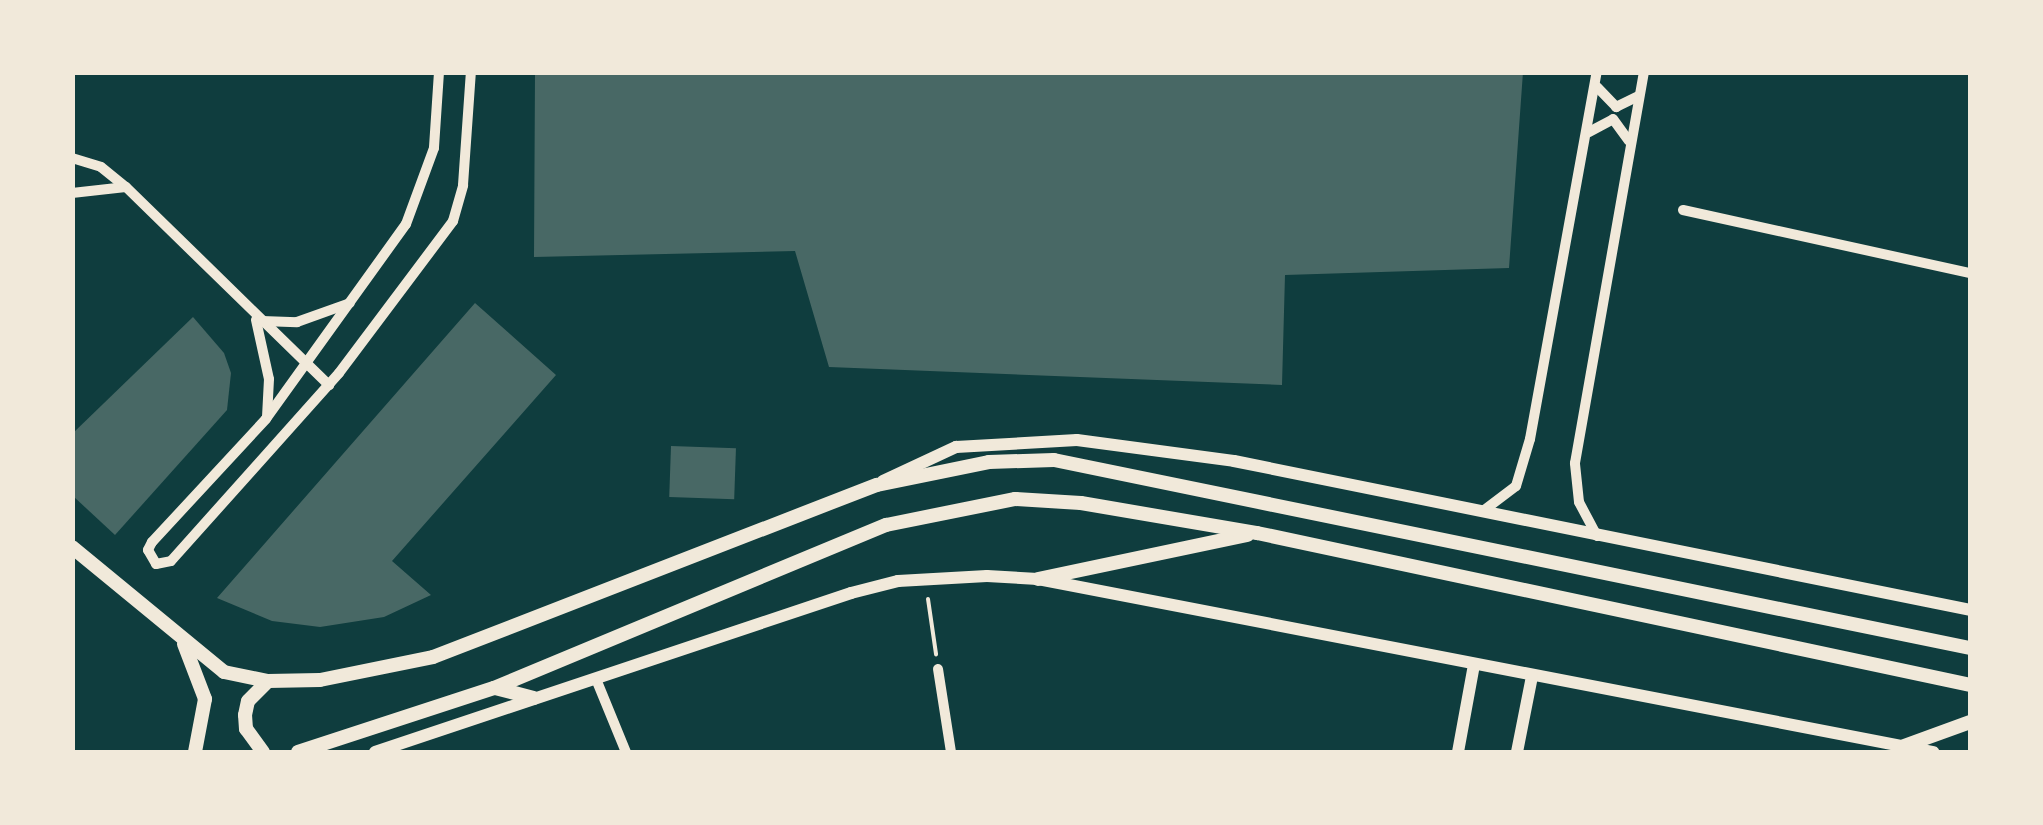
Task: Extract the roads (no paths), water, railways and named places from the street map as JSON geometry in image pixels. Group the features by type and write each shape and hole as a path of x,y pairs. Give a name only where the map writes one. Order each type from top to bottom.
{"main road":[{"path":"72,547 224,672 268,681 406,666 877,485 988,462 1078,462 1970,648"},
{"path":"298,752 494,688 886,524 938,510 1056,500 1257,533 1970,684"},
{"path":"1038,579 1257,533"},
{"path":"182,640 204,698 195,752"},
{"path":"263,752 246,730 245,715 248,701 268,681"},
{"path":"494,688 534,698"},
{"path":"1904,746 1970,722"}],"street":[{"path":"439,72 424,187 357,298 266,419 152,542 149,558 156,564 171,561 329,385 453,221 464,185 471,72"},
{"path":"1597,536 1579,502 1576,463 1644,72"},
{"path":"1596,77 1611,105 1629,105 1639,96"},
{"path":"1480,512 1506,496 1522,472 1596,77"},
{"path":"1585,138 1600,121 1613,119 1626,130 1630,147"},
{"path":"72,158 100,166 126,187 256,320 329,385"},
{"path":"72,193 126,187"},
{"path":"1683,210 1970,273"},
{"path":"256,320 297,322 357,298"},
{"path":"256,320 269,379 266,419"},
{"path":"877,485 956,447 1051,439 1234,462 1970,610"},
{"path":"375,752 878,585 952,576 1038,579 1933,752"},
{"path":"1458,752 1474,664"},
{"path":"938,668 951,752"},
{"path":"1518,752 1532,676"},
{"path":"596,679 626,752"}]}
